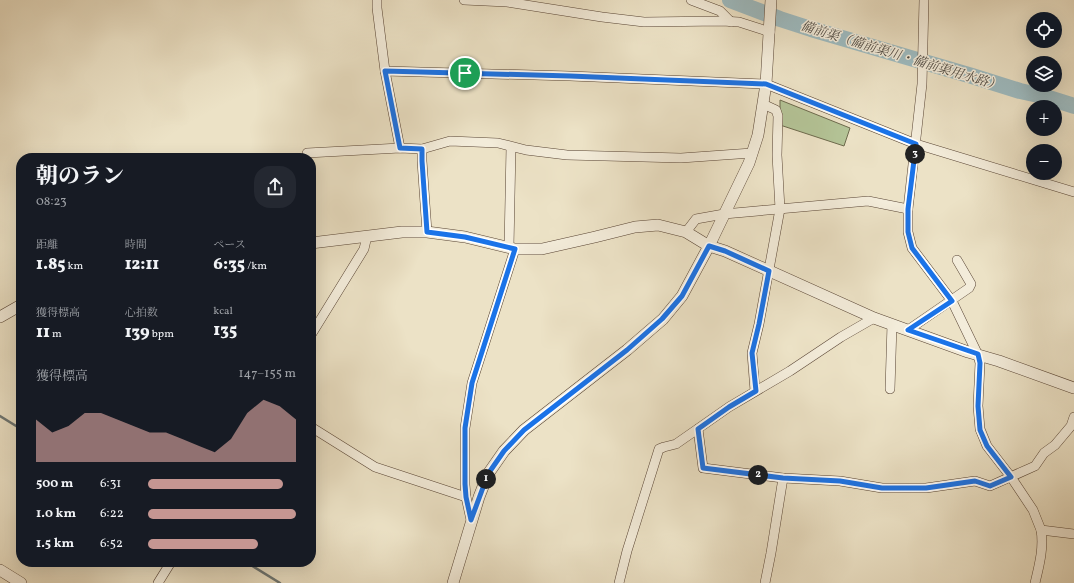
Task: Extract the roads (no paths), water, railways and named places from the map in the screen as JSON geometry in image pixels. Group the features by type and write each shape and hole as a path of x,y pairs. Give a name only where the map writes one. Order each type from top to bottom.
{"street":[{"path":"378,0 377,8 385,71 400,148"},
{"path":"464,0 507,2 644,22 739,22 770,32"},
{"path":"691,0 720,12 731,22"},
{"path":"453,583 471,520 488,474 504,451 524,430 627,350 662,319 682,296 709,246 749,163 758,135 766,84 771,0"},
{"path":"924,0 922,84 908,209 908,232 912,248 952,301 978,354 980,363 978,406 980,430 987,446 1011,477 1033,510 1041,530 1042,538 1040,561 1035,583"},
{"path":"385,71 570,76 766,84 916,144 1074,192"},
{"path":"756,391 752,353 759,324 780,209 777,155 778,116 776,110 763,104"},
{"path":"308,153 400,148 422,149 450,141 498,143 511,147 567,155 681,158 752,153"},
{"path":"471,520 466,497 465,428 472,383 512,248 511,147"},
{"path":"422,149 427,232"},
{"path":"686,232 696,220 724,214 868,201 908,209"},
{"path":"316,242 402,232 427,232 465,237 512,248 542,249 635,227 658,224 686,232 709,246 725,251 874,318 1074,388"},
{"path":"316,327 364,249 367,236"},
{"path":"908,330 969,288 971,284 957,260"},
{"path":"0,317 16,308"},
{"path":"619,583 627,551 659,449 664,446 676,444 729,407 790,371 841,337 874,318"},
{"path":"890,389 892,324"},
{"path":"698,429 703,468 783,478 840,481 882,488 926,488 975,481 990,486 1035,466 1044,453 1055,445 1067,430 1074,417"},
{"path":"316,430 375,466 466,497"},
{"path":"765,583 783,478"},
{"path":"1041,530 1074,534"},
{"path":"158,583 168,567"},
{"path":"0,570 21,583"}],"waterway":[{"name":"備前渠（備前渠川・備前渠用水路）","path":"730,0 811,29 1074,106"},
{"path":"0,416 16,426"},
{"path":"254,567 280,583"}]}
